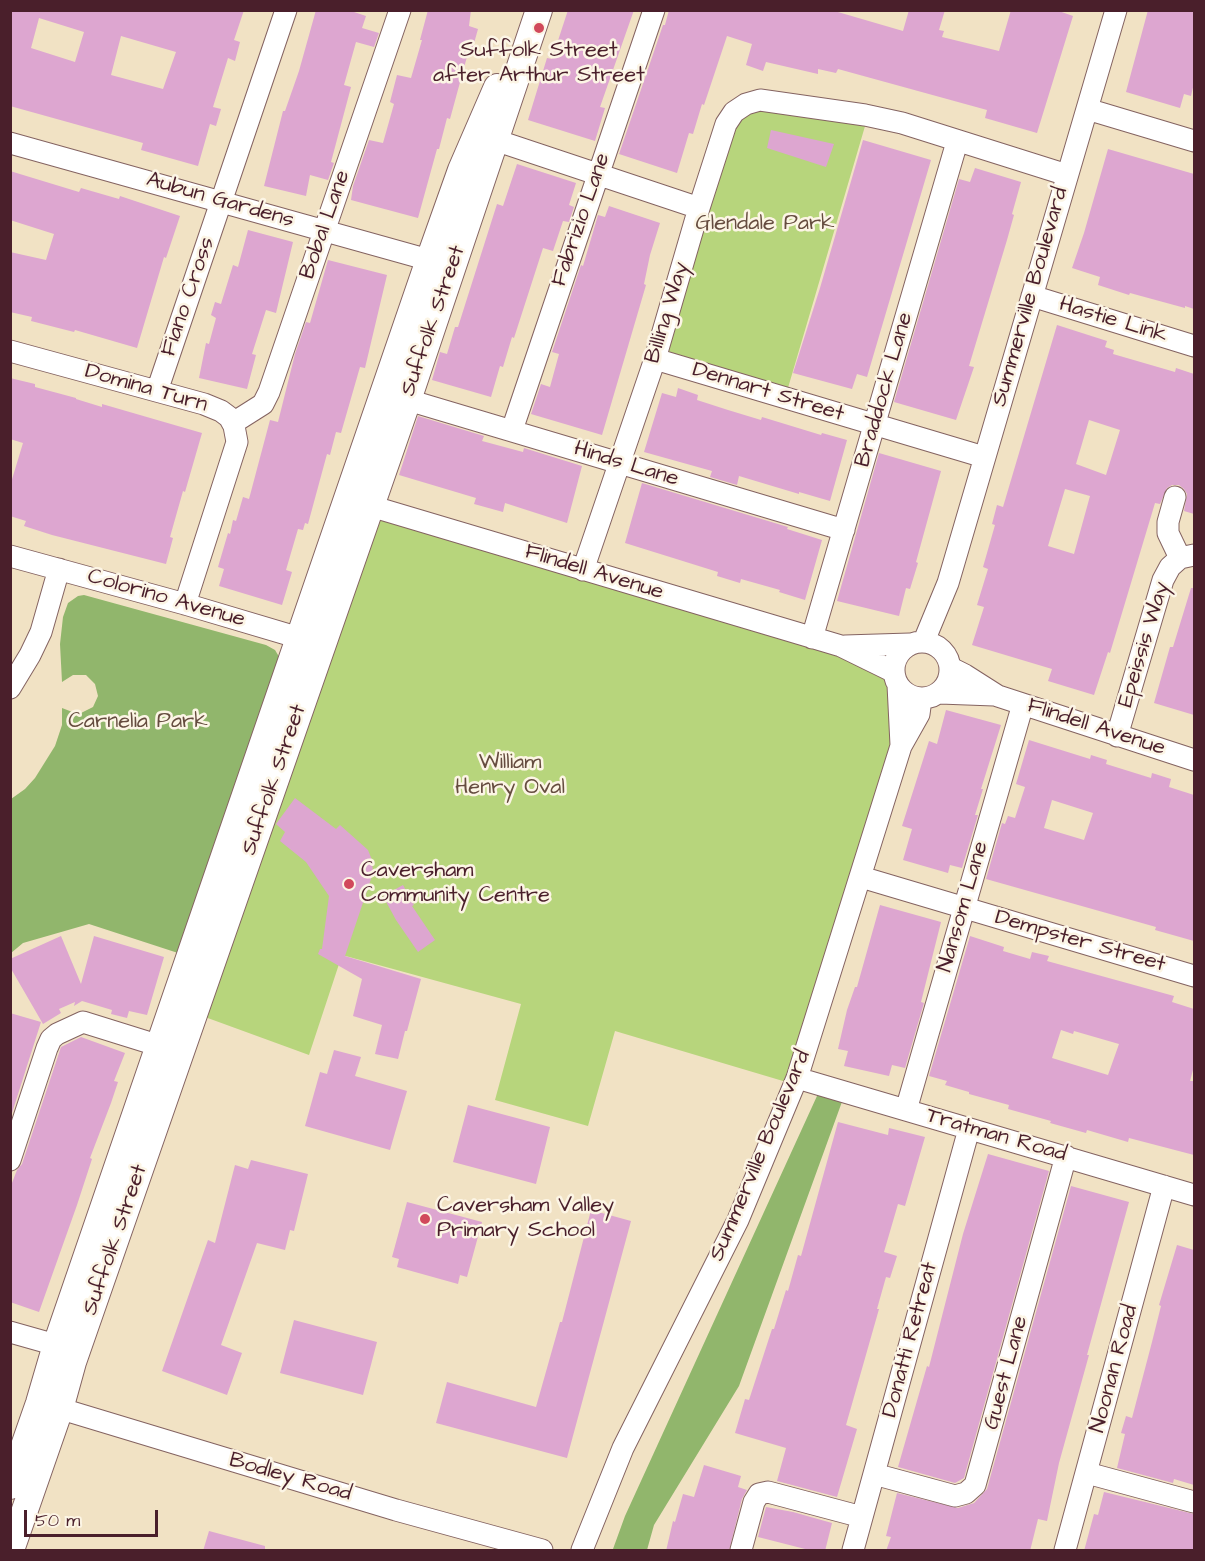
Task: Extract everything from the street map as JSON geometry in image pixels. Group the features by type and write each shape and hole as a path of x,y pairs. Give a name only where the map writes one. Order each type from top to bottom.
{"street":[{"name":"Fiano Cross","path":"157,392 286,10"},
{"name":"Bobal Lane","path":"233,423 263,405 269,393 400,10"},
{"name":"Suffolk Street","path":"10,1486 77,1351 359,502 429,260 460,170 527,10"},
{"name":"Suffolk Street","path":"359,502 408,399 539,10"},
{"name":"Fabrizio Lane","path":"512,430 654,10"},
{"name":"Summerville Boulevard","path":"949,662 943,628 948,584 1116,10"},
{"name":"Billing Way","path":"583,570 655,359 726,124 734,112 746,104 760,100 865,115 902,123 1067,176"},
{"path":"1087,108 1194,141"},
{"path":"495,140 699,208"},
{"name":"Braddock Lane","path":"812,638 957,142"},
{"name":"Aubun Gardens","path":"10,143 429,260"},
{"name":"Hastie Link","path":"1032,296 1194,346"},
{"name":"Domina Turn","path":"10,351 221,411 229,417 233,423 237,442 232,464 185,604"},
{"name":"Dennart Street","path":"655,359 984,457"},
{"name":"Hinds Lane","path":"408,399 844,530"},
{"name":"Epeissis Way","path":"1118,736 1163,580 1170,567 1187,556 1168,533 1168,522 1175,497"},
{"name":"Flindell Avenue","path":"359,502 841,646 896,678"},
{"name":"Colorino Avenue","path":"10,556 311,641"},
{"path":"10,688 41,632 59,569"},
{"name":"Summerville Boulevard","path":"917,643 948,584"},
{"name":"Suffolk Street","path":"11,1551 50,1406 56,1345 160,1046 311,641"},
{"path":"917,643 937,645 949,662 948,682 930,696 908,694 896,678 896,658 904,648 917,643"},
{"name":"Flindell Avenue","path":"841,646 917,643"},
{"name":"Flindell Avenue","path":"949,662 998,696 1194,760"},
{"name":"Summerville Boulevard","path":"896,678 901,746"},
{"name":"Summerville Boulevard","path":"582,1551 623,1448 738,1220 797,1078 901,746 930,696"},
{"name":"Flindell Avenue","path":"930,696 998,696"},
{"name":"Nansom Lane","path":"906,1110 1023,704"},
{"name":"Dempster Street","path":"861,877 1194,976"},
{"path":"10,1160 46,1048 57,1034 83,1022 160,1046"},
{"name":"Tratman Road","path":"797,1078 1194,1195"},
{"name":"Donatti Retreat","path":"853,1551 969,1129"},
{"name":"Guest Lane","path":"874,1474 955,1496 966,1493 975,1485 1066,1156"},
{"name":"Noonan Road","path":"1065,1551 1164,1186"},
{"path":"10,1332 56,1345"},
{"name":"Bodley Road","path":"50,1406 542,1551"},
{"path":"1087,1473 1194,1502"},
{"path":"741,1551 754,1502 759,1494 768,1492 862,1517"}],"green space":[{"name":"Glendale Park","path":"746,104 868,116 785,398 655,359 699,208"},
{"name":"William Henry Oval","path":"370,506 894,672 901,746 797,1078 783,1081 615,1031 588,1126 495,1100 521,1004 342,955 309,1055 194,1013"},
{"name":"Carnelia Park","path":"84,595 266,645 275,650 278,655 279,662 178,953 89,924 23,943 11,953 11,799 35,778 55,746 62,725 62,708 81,713 93,707 98,696 95,684 86,675 73,675 62,682 60,644 63,617 68,603"},
{"path":"826,1095 843,1099 739,1386 654,1525 647,1550 613,1549 625,1516 817,1096"}],"building":[{"path":"10,10 244,10 234,40 240,42 235,61 228,58 213,107 221,109 216,126 210,124 198,166 141,150 143,143 10,106","holes":["39,18 84,32 75,62 31,48","121,36 176,52 163,89 111,75"]},
{"path":"316,10 348,10 366,16 362,28 379,33 374,47 356,42 344,85 351,87 331,162 334,163 328,180 310,175 306,196 264,186 283,111 285,111 299,71"},
{"path":"428,10 471,10 469,26 478,29 471,54 468,53 450,119 447,118 439,149 437,149 418,218 351,200 353,186 369,140 383,143 394,104 390,102 397,75 411,78"},
{"path":"568,10 634,10 600,107 605,108 595,141 528,120 547,58 552,59"},
{"path":"669,10 831,10 903,31 909,10 945,10 939,30 944,31 942,37 999,51 1011,10 1056,10 1073,16 1037,133 985,118 987,110 838,69 836,73 818,69 818,74 766,62 763,71 746,65 752,44 727,36 693,134 689,133 677,173 619,154"},
{"path":"1148,10 1194,10 1194,83 1191,96 1184,94 1180,108 1126,92"},
{"path":"771,130 834,144 826,167 767,148"},
{"path":"863,140 931,160 867,377 857,374 852,389 793,373"},
{"path":"1108,149 1194,174 1194,309 1130,293 1129,295 1098,285 1100,277 1072,268"},
{"path":"517,164 576,183 569,205 574,207 569,222 563,221 553,251 543,248 514,338 512,337 503,367 500,366 491,397 432,380 440,352 447,354 455,327 458,327 497,204 503,206"},
{"path":"975,168 1021,182 1007,240 969,366 974,367 956,420 894,402 959,179 970,182"},
{"path":"10,171 79,192 81,188 119,199 120,196 180,216 166,258 164,257 137,348 75,330 74,332 31,321 32,317 10,312 10,252 46,260 54,234 10,220"},
{"path":"609,206 660,223 650,255 644,284 646,285 602,435 531,414 541,384 550,387 559,354 552,352 581,265 583,266 598,215 605,217"},
{"path":"248,230 293,242 276,313 266,310 252,354 256,355 247,389 199,378 206,343 209,344 216,318 211,315 215,302 221,304 233,265 238,267"},
{"path":"328,260 387,275 365,368 360,367 341,433 336,432 330,455 327,454 308,524 305,523 303,530 298,529 286,570 292,572 282,605 219,586 224,569 218,567 228,533 230,534 233,520 236,521 243,497 249,499 270,420 278,422 295,354 306,322 310,323"},
{"path":"1057,325 1107,341 1105,347 1114,350 1113,354 1175,372 1176,368 1194,374 1194,514 1184,511 1187,494 1179,485 1167,488 1160,504 1155,503 1110,653 1108,652 1094,695 1048,681 1052,669 972,645 984,607 977,605 988,569 983,567 995,525 992,524 997,505 1003,507","holes":["1089,420 1120,430 1106,475 1076,464","1065,489 1090,496 1074,554 1048,546"]},
{"path":"10,378 102,407 102,404 202,433 170,537 173,538 166,564 52,535 24,526 26,521 10,516 10,486 23,443 10,439"},
{"path":"678,388 698,395 697,400 728,410 847,440 830,501 739,476 737,485 710,477 712,471 644,452 662,393 676,397"},
{"path":"418,416 484,436 482,441 523,452 524,448 582,466 567,523 505,503 503,512 474,504 476,498 399,475"},
{"path":"879,453 941,471 916,562 918,563 910,589 906,588 899,616 837,601"},
{"path":"642,483 788,527 787,529 822,540 805,600 741,579 740,583 717,576 718,572 625,543"},
{"path":"1191,588 1194,588 1194,715 1154,703 1170,647 1173,647"},
{"path":"946,710 1001,725 981,789 983,789 975,815 978,815 962,868 950,865 948,873 903,860 912,829 902,826 929,741 937,744"},
{"path":"1029,740 1090,759 1091,755 1107,760 1106,764 1151,778 1152,773 1171,779 1169,787 1194,795 1194,941 1155,930 1156,927 986,879 1002,823 1005,824 1008,816 1015,818 1025,787 1016,784","holes":["1052,800 1093,813 1084,840 1044,828"]},
{"name":"Caversham Community Centre","path":"295,798 336,829 340,825 368,850 372,860 373,873 345,956 421,979 398,1059 375,1054 382,1025 353,1016 362,979 318,954 322,949 329,896 306,862 280,841 285,832 276,824"},
{"path":"403,885 414,905 412,906 435,940 418,952 383,896"},
{"path":"880,905 941,922 921,1002 924,1003 905,1068 892,1065 889,1076 844,1066 848,1051 838,1049 847,1010 855,987 857,987"},
{"path":"61,936 81,984 94,936 164,957 147,1015 129,1011 127,1018 111,1014 112,1010 82,1001 74,1006 75,1002 59,1009 61,1013 43,1024 10,967 10,959"},
{"path":"970,936 1004,947 1003,951 1030,959 1032,952 1049,956 1047,961 1174,996 1172,1002 1194,1009 1194,1066 1190,1081 1194,1081 1194,1155 1129,1138 1128,1142 1087,1130 1086,1133 1050,1123 1051,1121 1008,1109 1009,1105 945,1085 947,1081 929,1076","holes":["1061,1030 1073,1034 1074,1031 1119,1044 1108,1075 1052,1058"]},
{"path":"10,1013 41,1022 12,1113 10,1113"},
{"path":"81,1037 125,1053 114,1081 118,1082 39,1312 10,1302 10,1188 22,1164 61,1047"},
{"path":"334,1050 361,1057 355,1076 407,1091 390,1150 305,1126 320,1072 327,1074"},
{"path":"468,1105 550,1127 536,1184 453,1162"},
{"path":"838,1122 888,1135 889,1128 925,1137 905,1206 898,1204 884,1252 897,1256 890,1278 886,1277 846,1425 857,1429 837,1497 777,1481 786,1448 735,1433 745,1399 749,1400 772,1329 774,1329 786,1290 788,1291 798,1255 801,1256"},
{"path":"988,1154 1049,1171 964,1478 955,1483 898,1467 927,1366 929,1367 963,1234"},
{"path":"251,1160 308,1174 294,1231 290,1230 285,1250 257,1243 221,1345 242,1353 227,1395 162,1371 208,1240 215,1243 235,1165 248,1169"},
{"path":"1071,1186 1129,1202 1059,1463 1047,1521 1038,1519 1030,1551 886,1551 891,1537 886,1536 897,1493 958,1508 974,1503 987,1489"},
{"path":"407,1202 482,1222 467,1277 460,1275 458,1284 397,1267 399,1259 392,1257"},
{"path":"591,1210 631,1221 567,1458 436,1423 447,1382 536,1407 560,1322 562,1322"},
{"path":"1177,1245 1194,1250 1194,1485 1174,1479 1173,1483 1117,1468 1125,1434 1121,1433 1126,1416 1132,1418 1161,1306 1159,1305"},
{"path":"294,1320 377,1342 363,1395 280,1373"},
{"path":"704,1465 741,1476 738,1487 747,1490 742,1499 729,1551 666,1551 673,1521 675,1522 683,1494 694,1497"},
{"path":"1104,1492 1194,1514 1194,1551 1084,1551 1094,1514 1098,1515"},
{"path":"766,1507 832,1523 825,1551 813,1551 758,1537"},
{"path":"209,1531 265,1546 265,1551 203,1551"}],"place":[{"name":"Suffolk Street after Arthur Street","path":"539,28"},
{"name":"Caversham Community Centre","path":"349,884"},
{"name":"Caversham Valley Primary School","path":"425,1219"}]}
